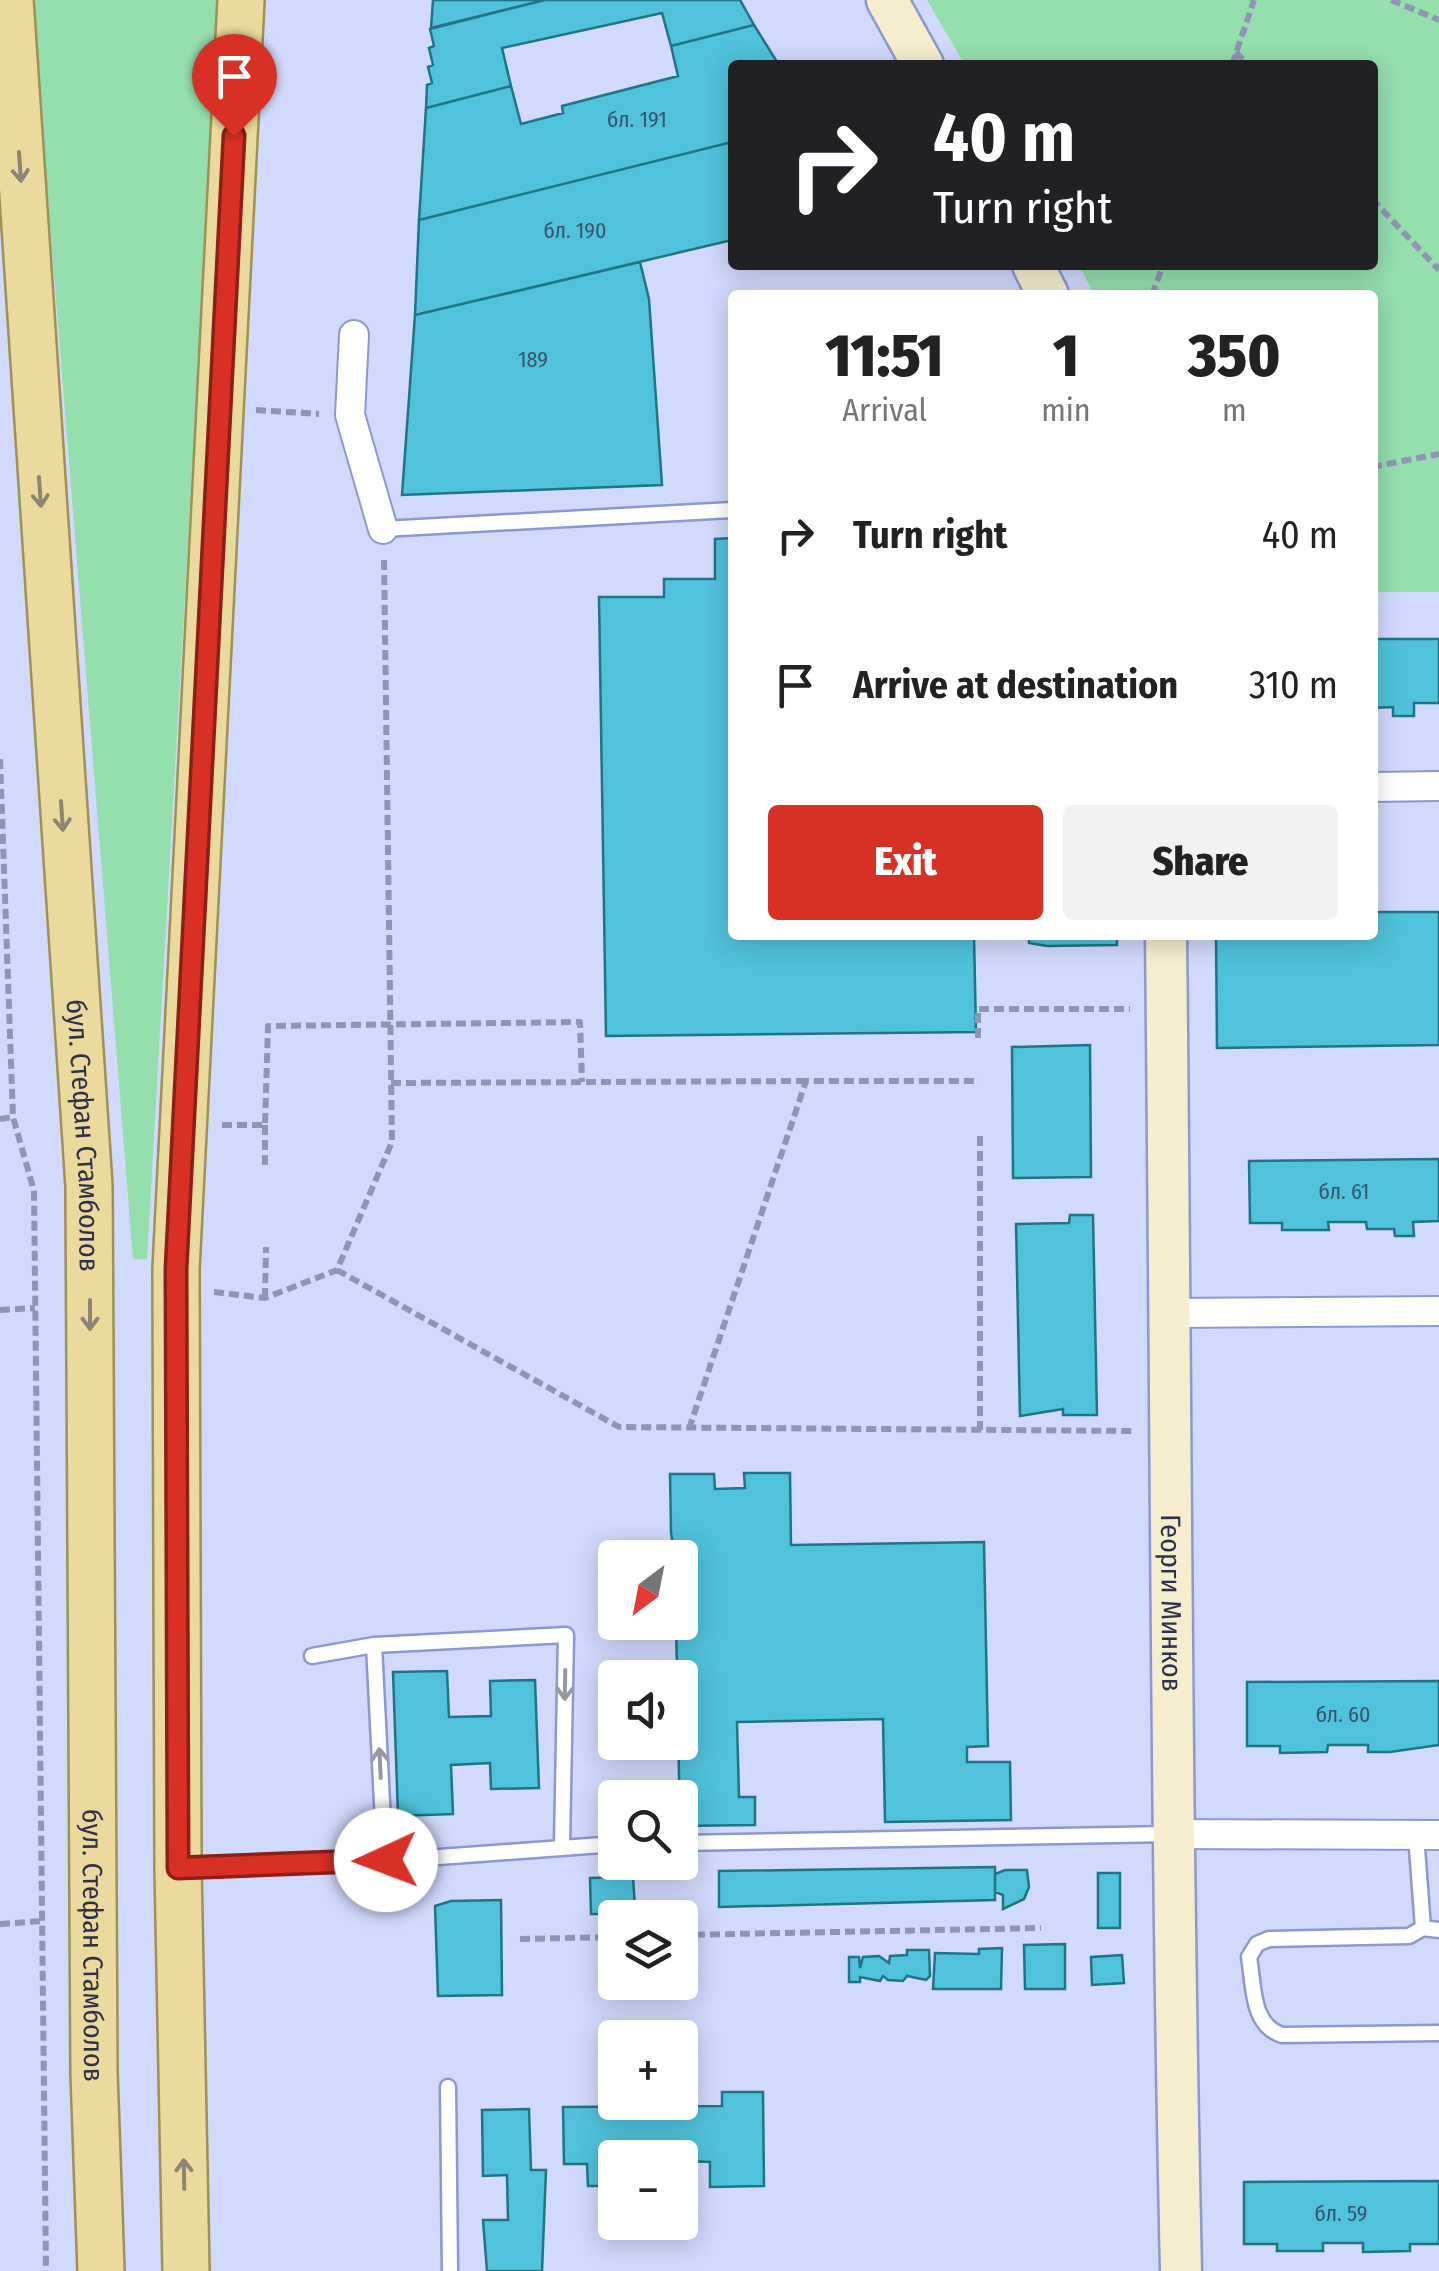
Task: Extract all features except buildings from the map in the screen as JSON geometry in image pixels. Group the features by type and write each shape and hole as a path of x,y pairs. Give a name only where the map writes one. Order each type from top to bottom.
{"main road":[{"name":"бул. Стефан Стамболов","path":"10,0 89,1186 94,2072 102,2268"},
{"path":"186,2271 178,1868 176,1269 241,0"}],"street":[{"path":"886,0 920,60"},
{"path":"354,334 350,415 383,529"},
{"path":"1378,786 1439,786"},
{"name":"Георги Минков","path":"1166,940 1172,1313 1171,1834 1181,2271"},
{"path":"1172,1313 1439,1312"},
{"path":"1171,1834 1428,1835"}],"lane":[{"path":"383,529 728,510"},
{"path":"312,1656 374,1645 566,1635 562,1844"},
{"path":"374,1645 386,1860"},
{"path":"698,1843 1171,1834"},
{"path":"1428,1835 1431,1929 1409,1936 1269,1939 1257,1944 1248,1958 1260,2020 1270,2031 1282,2035 1439,2032"},
{"path":"178,1868 386,1860 598,1844"},
{"path":"448,2088 450,2271"}],"path":[{"path":"1234,60 1254,0"},
{"path":"1391,0 1439,20"},
{"path":"1236,52 1243,60"},
{"path":"1378,204 1439,270"},
{"path":"245,410 350,415"},
{"path":"1378,466 1439,454"},
{"path":"203,1291 266,1298 337,1270 392,1142 383,529"},
{"path":"0,759 13,1116 34,1191 46,2271"},
{"path":"978,1038 978,1009 1167,1008"},
{"path":"0,1013 10,1012"},
{"path":"265,1166 268,1026 580,1022 582,1082"},
{"path":"391,1083 979,1081"},
{"path":"689,1429 806,1082"},
{"path":"0,1119 13,1116"},
{"path":"211,1125 265,1125"},
{"path":"980,1136 980,1430"},
{"path":"266,1246 266,1298"},
{"path":"337,1270 619,1427 1170,1431"},
{"path":"0,1310 35,1308"},
{"path":"0,1924 42,1922"},
{"path":"698,1936 1041,1928"},
{"path":"520,1938 598,1937"}],"green space":[{"path":"32,0 219,0 147,1259 133,1259"},
{"path":"927,0 1439,0 1439,592 1378,592 1378,290 1092,290 1082,270 1378,270 1378,60 962,60"}],"route":[{"path":"234,136 176,1269 178,1868 386,1860"}]}
